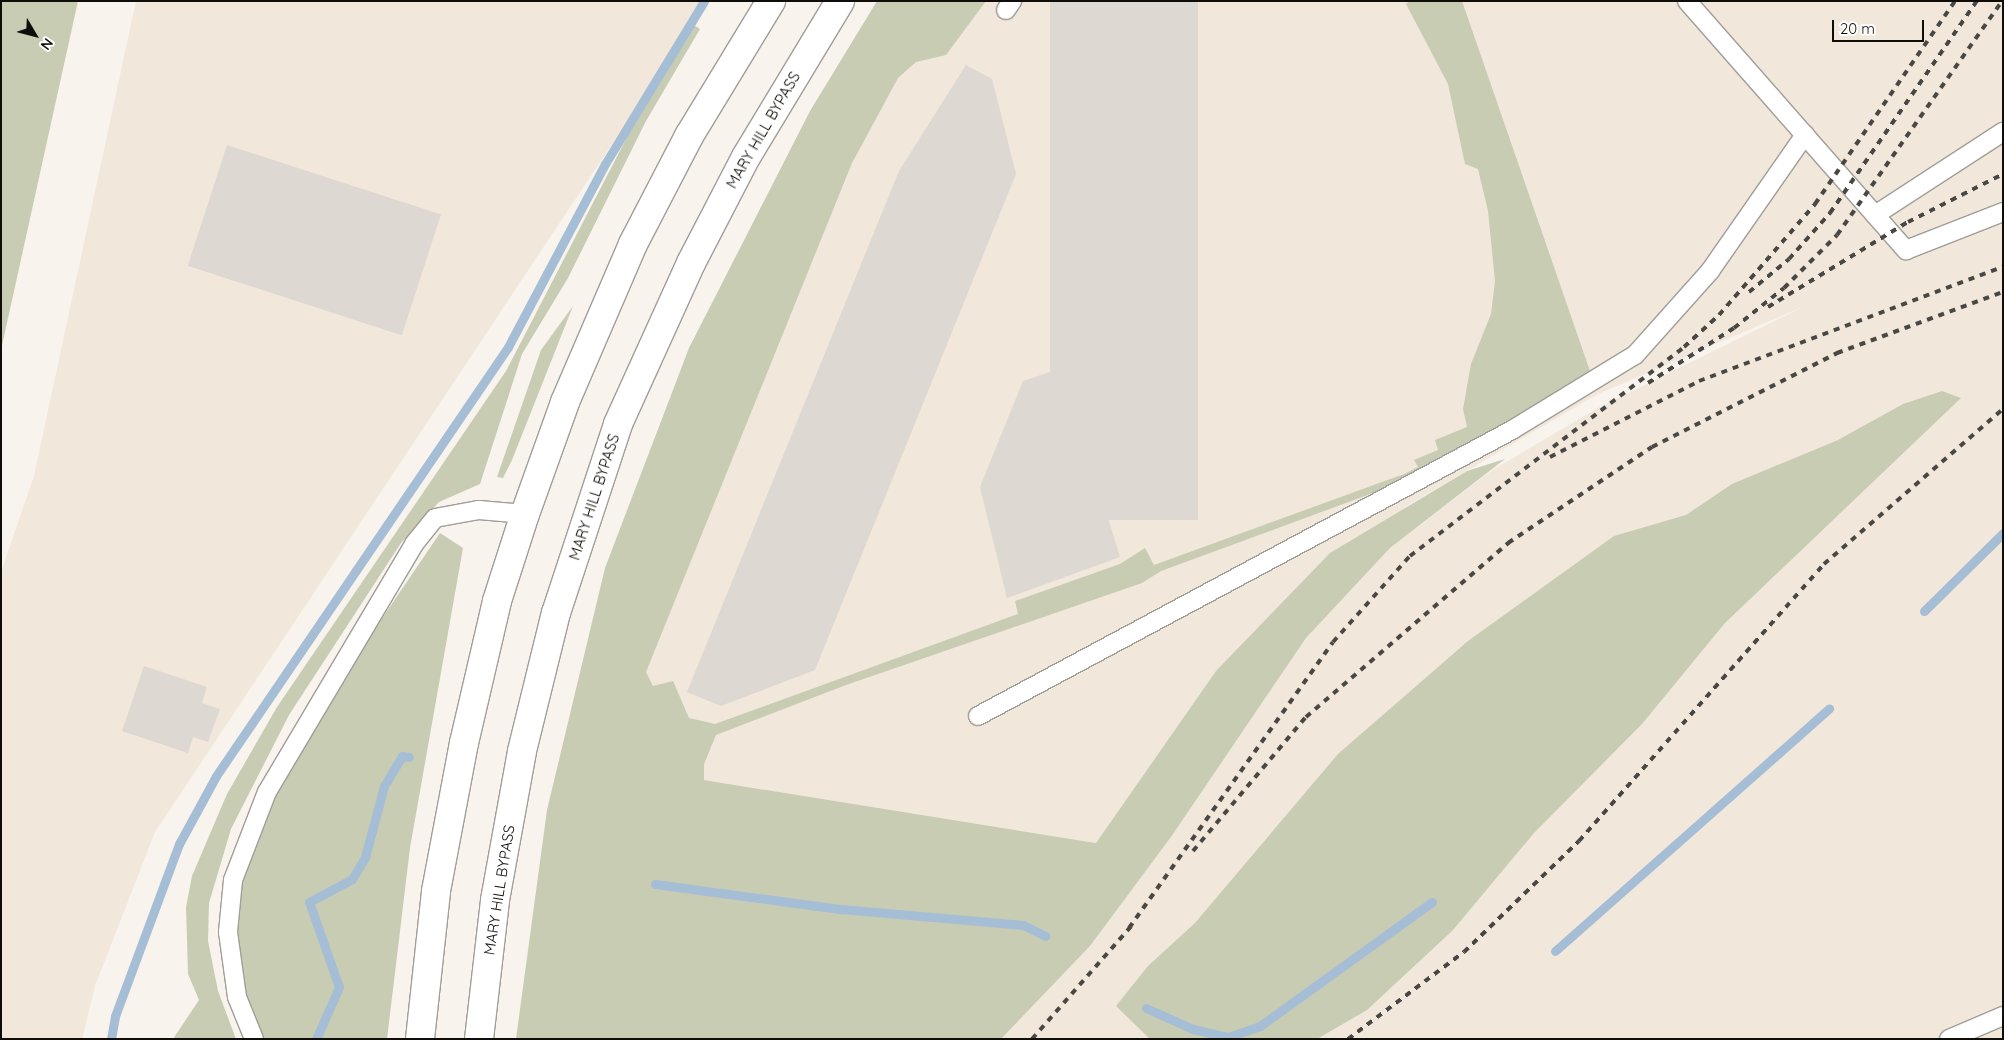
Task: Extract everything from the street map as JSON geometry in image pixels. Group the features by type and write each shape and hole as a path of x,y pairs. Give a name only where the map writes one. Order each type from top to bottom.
{"highway":[{"path":"420,1039 436,891 464,743 497,601 525,514 565,402 633,244 689,136 771,1"},
{"name":"MARY HILL BYPASS","path":"479,1039 495,900 522,751 556,613 618,424 690,264 746,157 840,1"}],"lane":[{"path":"1687,1 1906,250 2003,212"},
{"path":"1876,215 2003,132"},
{"path":"978,716 1512,430 1635,355 1710,271 1805,135"},
{"path":"254,1039 237,998 228,932 234,880 267,792 414,544 435,518 479,510 525,514"},
{"path":"1949,1039 2003,1016"}],"shaded area":[{"path":"136,1 707,1 155,832 95,986 82,1039 1,1039 1,572 34,476"},
{"path":"903,1 2003,1 2003,1039 1001,1039 1090,946 1171,837 1306,638 1390,548 1491,471 1598,408 1807,305 1598,394 1408,505 1216,671 1096,843 630,768 621,639"}],"green space":[{"path":"1,1 78,1 1,350"},
{"path":"877,1 986,1 946,55 916,62 898,78 852,163 646,672 653,686 673,681 689,718 715,724 1018,614 1015,601 1120,564 1145,548 1154,565 1404,474 1418,467 1414,460 1438,450 1435,440 1467,427 1463,409 1471,364 1491,314 1495,281 1488,211 1478,169 1465,164 1448,84 1406,4 1409,1 1462,1 1591,374 1533,412 1392,486 1161,571 1142,583 846,685 716,735 704,764 704,780 1096,843 1216,671 1330,553 1467,471 1505,459 1390,548 1306,638 1171,837 1090,946 1001,1039 516,1039 547,810 605,568 689,348 810,111"},
{"path":"694,25 700,29 646,121 568,278 522,354 480,484 439,502 401,543 289,715 231,829 209,903 208,941 218,991 236,1039 173,1039 199,1000 188,974 186,907 192,876 227,794 277,707 506,371 639,114"},
{"path":"573,306 512,460 503,478 497,477 541,350"},
{"path":"1942,391 1961,398 1725,623 1642,724 1534,833 1453,930 1367,1010 1317,1039 1150,1039 1116,1006 1148,966 1195,923 1338,754 1468,641 1614,536 1686,515 1732,484 1838,440 1903,404"},
{"path":"440,533 463,548 410,848 387,1039 259,1039 237,978 230,937 250,842 317,714"}],"building":[{"path":"1050,1 1198,1 1198,520 1050,520"},
{"path":"966,65 992,79 1016,174 815,670 721,706 687,692 899,171"},
{"path":"227,145 441,215 402,335 188,266"},
{"path":"1062,368 1120,557 1007,598 980,487 1023,381"},
{"path":"144,666 207,687 202,703 220,709 208,742 193,737 188,753 122,731"}],"waterway":[{"path":"111,1039 115,1016 179,844 216,776 508,347 605,164 704,1"},
{"path":"1924,611 2003,533"},
{"path":"1555,951 1829,709"},
{"path":"316,1039 339,987 309,902 352,879 365,857 384,786 402,756 409,757"},
{"path":"655,884 841,909 1023,925 1046,936"},
{"path":"1146,1008 1193,1029 1228,1037 1260,1026 1432,902"}],"railway":[{"path":"1129,928 1333,642 1410,556 1684,347 1719,315 1815,204 1955,1"},
{"path":"1749,292 1789,259 1830,213 1977,1"},
{"path":"1648,383 1734,328 1784,288 1837,235 2002,1"},
{"path":"1768,307 1908,222 2003,174"},
{"path":"1550,457 1699,381 2003,267"},
{"path":"1193,851 1306,717 1508,543 1652,447 1837,353 2003,292"},
{"path":"1348,1039 1464,952 1579,841 1824,564 2003,409"},
{"path":"1032,1039 1133,924"}]}
